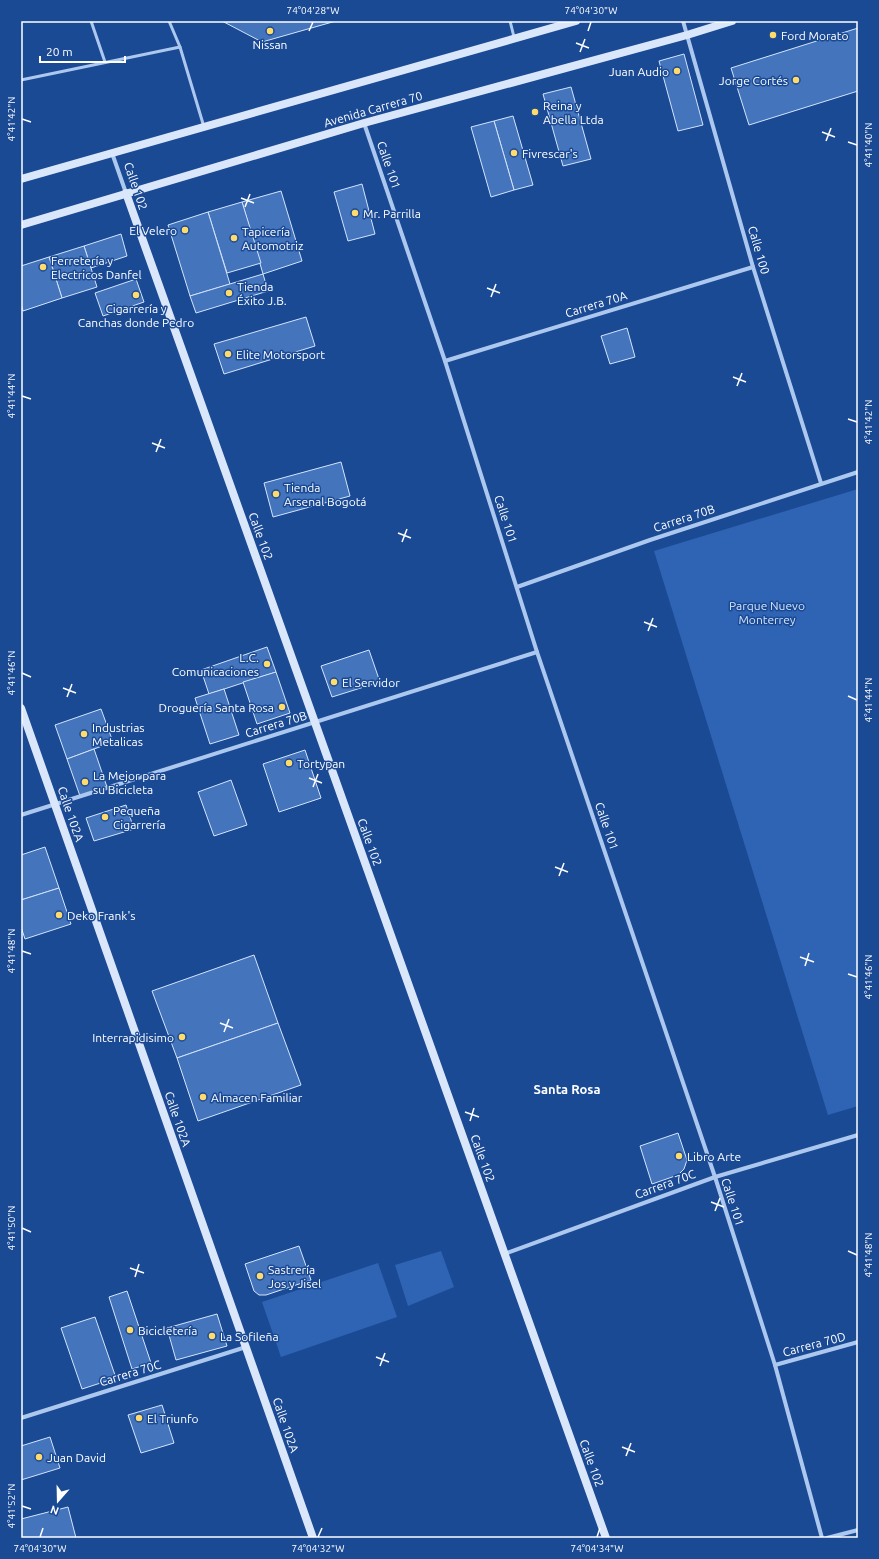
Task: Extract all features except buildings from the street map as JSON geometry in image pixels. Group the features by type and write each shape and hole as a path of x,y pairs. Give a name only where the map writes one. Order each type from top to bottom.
{"street":[{"path":"21,179 576,21"},
{"name":"Calle 100","path":"683,21 753,267 821,483"},
{"name":"Avenida Carrera 70","path":"21,225 364,123 687,35 732,21"},
{"name":"Calle 101","path":"364,123 445,361 537,652 715,1177 775,1365 822,1538"},
{"name":"Calle 102","path":"112,153 606,1538"},
{"name":"Carrera 70A","path":"445,361 753,267"},
{"name":"Carrera 70B","path":"517,587 650,540 858,472"},
{"name":"Carrera 70B","path":"21,815 537,652"},
{"name":"Calle 102A","path":"21,708 313,1538"},
{"name":"Carrera 70C","path":"504,1254 715,1177 858,1135"},
{"name":"Carrera 70D","path":"775,1365 858,1342"},
{"name":"Carrera 70C","path":"21,1418 246,1347"},
{"path":"827,1538 858,1530"}],"lane":[{"path":"92,21 105,62"},
{"path":"169,21 180,47 204,127"},
{"path":"510,21 514,39"},
{"path":"21,80 180,47"}],"green space":[{"name":"Parque Nuevo Monterrey","path":"858,489 858,1106 828,1115 654,551"},
{"path":"441,1251 454,1287 408,1306 395,1265"},
{"path":"378,1263 397,1317 281,1357 262,1302"}],"place":[{"name":"Nissan","path":"270,31"},
{"name":"Ford Morato","path":"773,35"},
{"name":"Juan Audio","path":"677,71"},
{"name":"Jorge Cortés","path":"796,80"},
{"name":"Reina y Abella Ltda","path":"535,112"},
{"name":"Fivrescar's","path":"514,153"},
{"name":"Mr. Parrilla","path":"355,213"},
{"name":"El Velero","path":"185,230"},
{"name":"Tapicería Automotriz","path":"234,238"},
{"name":"Ferretería y Electricos Danfel","path":"43,267"},
{"name":"Tienda Éxito J.B.","path":"229,293"},
{"name":"Cigarrería y Canchas donde Pedro","path":"136,295"},
{"name":"Elite Motorsport","path":"228,354"},
{"name":"Tienda Arsenal Bogotá","path":"276,494"},
{"name":"L.C. Comunicaciones","path":"267,664"},
{"name":"El Servidor","path":"334,682"},
{"name":"Droguería Santa Rosa","path":"282,707"},
{"name":"Industrias Metalicas","path":"84,734"},
{"name":"Tortypan","path":"289,763"},
{"name":"La Mejor para su Bicicleta","path":"85,782"},
{"name":"Pequeña Cigarrería","path":"105,817"},
{"name":"Deko Frank's","path":"59,915"},
{"name":"Interrapidisimo","path":"182,1037"},
{"name":"Almacen Familiar","path":"203,1097"},
{"name":"Libro Arte","path":"679,1156"},
{"name":"Sastrería Jos y Jisel","path":"260,1276"},
{"name":"Bicicletería","path":"130,1330"},
{"name":"La Sofileña","path":"212,1336"},
{"name":"El Triunfo","path":"139,1418"},
{"name":"Juan David","path":"39,1457"}],"district":[{"name":"Santa Rosa","path":"567,1089"}]}
